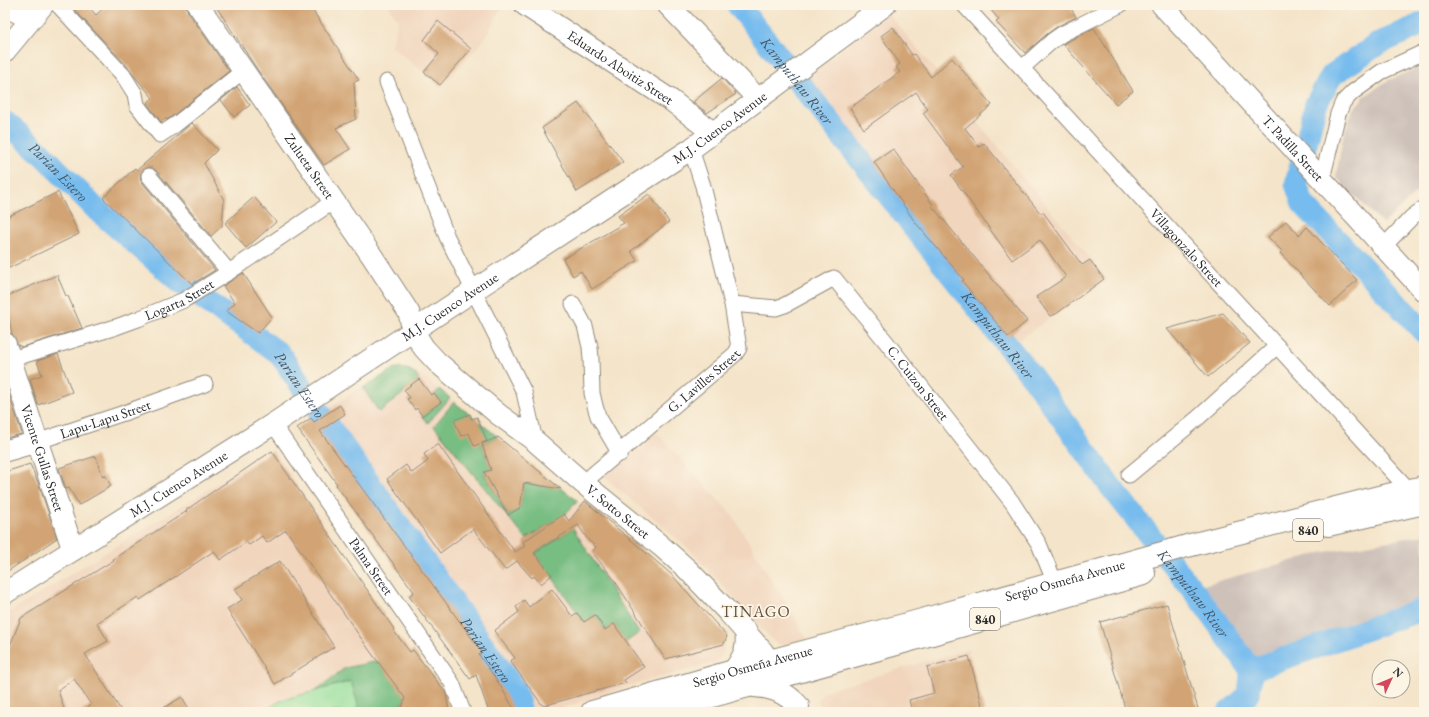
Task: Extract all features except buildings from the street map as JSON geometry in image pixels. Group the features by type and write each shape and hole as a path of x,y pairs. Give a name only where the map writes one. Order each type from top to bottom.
{"highway":[{"name":"Sergio Osmeña Avenue","path":"592,712 734,671 776,668 808,669 1157,562 1419,493"},
{"name":"Sergio Osmeña Avenue","path":"656,712 751,686 776,668 915,622 1055,583 1157,562"},
{"path":"734,671 741,662 746,650 746,632"},
{"path":"798,705 796,682 808,669"},
{"path":"751,686 768,687 777,690 789,697 798,705"}],"street":[{"path":"58,5 123,75 135,94 137,105 160,135 175,125 243,71"},
{"name":"Zulueta Street","path":"198,5 372,256 409,313 414,331"},
{"name":"Eduardo Aboitiz Street","path":"525,5 672,101 713,133"},
{"path":"668,5 758,99"},
{"name":"M.J. Cuenco Avenue","path":"5,593 280,419 691,149 790,74 885,5"},
{"name":"Villagonzalo Street","path":"964,5 1277,346 1419,493"},
{"path":"1022,68 1062,34 1120,5"},
{"name":"T. Padilla Street","path":"1162,5 1232,80 1382,247 1424,291"},
{"path":"5,6 37,12"},
{"path":"7,44 37,12"},
{"path":"1316,173 1343,102 1353,92 1382,72 1424,52"},
{"path":"387,82 447,237 524,392 535,441"},
{"name":"G. Lavilles Street","path":"583,484 620,454 735,354 739,348 732,304 703,186 691,149"},
{"path":"149,176 229,272"},
{"name":"Logarta Street","path":"7,355 116,327 184,300 229,272 334,201"},
{"path":"1382,247 1412,217 1424,208"},
{"name":"C. Cuizon Street","path":"732,304 764,307 780,306 834,278 1012,502 1039,544 1055,583"},
{"path":"573,304 585,326 590,347 592,393 598,416 620,454"},
{"name":"V. Sotto Street","path":"414,331 424,348 437,362 498,414 535,441 583,484 661,546 687,569 746,632 776,668 798,705"},
{"path":"1129,475 1200,417 1277,346"},
{"name":"Vicente Gullas Street","path":"7,355 73,550"},
{"name":"Lapu-Lapu Street","path":"5,451 124,413 205,384"},
{"name":"Palma Street","path":"280,419 452,683 463,712"}],"shaded area":[{"path":"388,5 503,5 485,38 442,87 391,46 398,20"},
{"path":"888,13 1107,279 1012,344 802,82"},
{"path":"1424,65 1424,185 1383,224 1336,177 1343,137 1353,109 1365,96 1387,81"},
{"path":"395,368 409,369 422,376 554,483 635,546 723,640 724,652 717,662 628,686 552,712 534,712 323,411"},
{"path":"655,431 733,516 810,643 787,647 775,643 688,548 603,476"},
{"path":"273,449 394,629 454,712 5,712 5,615"},
{"path":"1424,535 1424,599 1248,660 1200,586 1320,553"},
{"path":"968,649 986,712 823,712 817,699 825,691"}],"green space":[{"path":"395,368 409,370 419,379 379,412 363,388"},
{"path":"439,389 450,398 428,423 422,416 441,402 435,394"},
{"path":"454,402 498,437 482,444 491,470 484,473 508,515 520,508 524,483 550,487 554,483 578,501 564,515 526,539 434,426"},
{"path":"323,411 534,712 516,712 479,655 482,652 311,418"},
{"path":"573,528 639,633 626,642 614,624 605,630 595,615 584,622 535,553"},
{"path":"378,661 408,701 404,700 401,708 392,712 360,712 351,681 315,691 345,668"},
{"path":"352,681 360,712 261,712 282,700"}],"waterway":[{"name":"Kamputhaw River","path":"738,5 1033,378 1111,487 1203,603 1251,670"},
{"path":"1424,23 1378,44 1332,75 1316,104 1296,184 1303,204 1424,332"},
{"name":"Parian Estero","path":"5,122 40,152 96,209 181,283 279,353 515,690 521,712"},
{"path":"1251,670 1424,609"},
{"path":"1229,712 1248,695 1251,670"}],"district":[{"name":"TINAGO","path":"756,611"}]}
